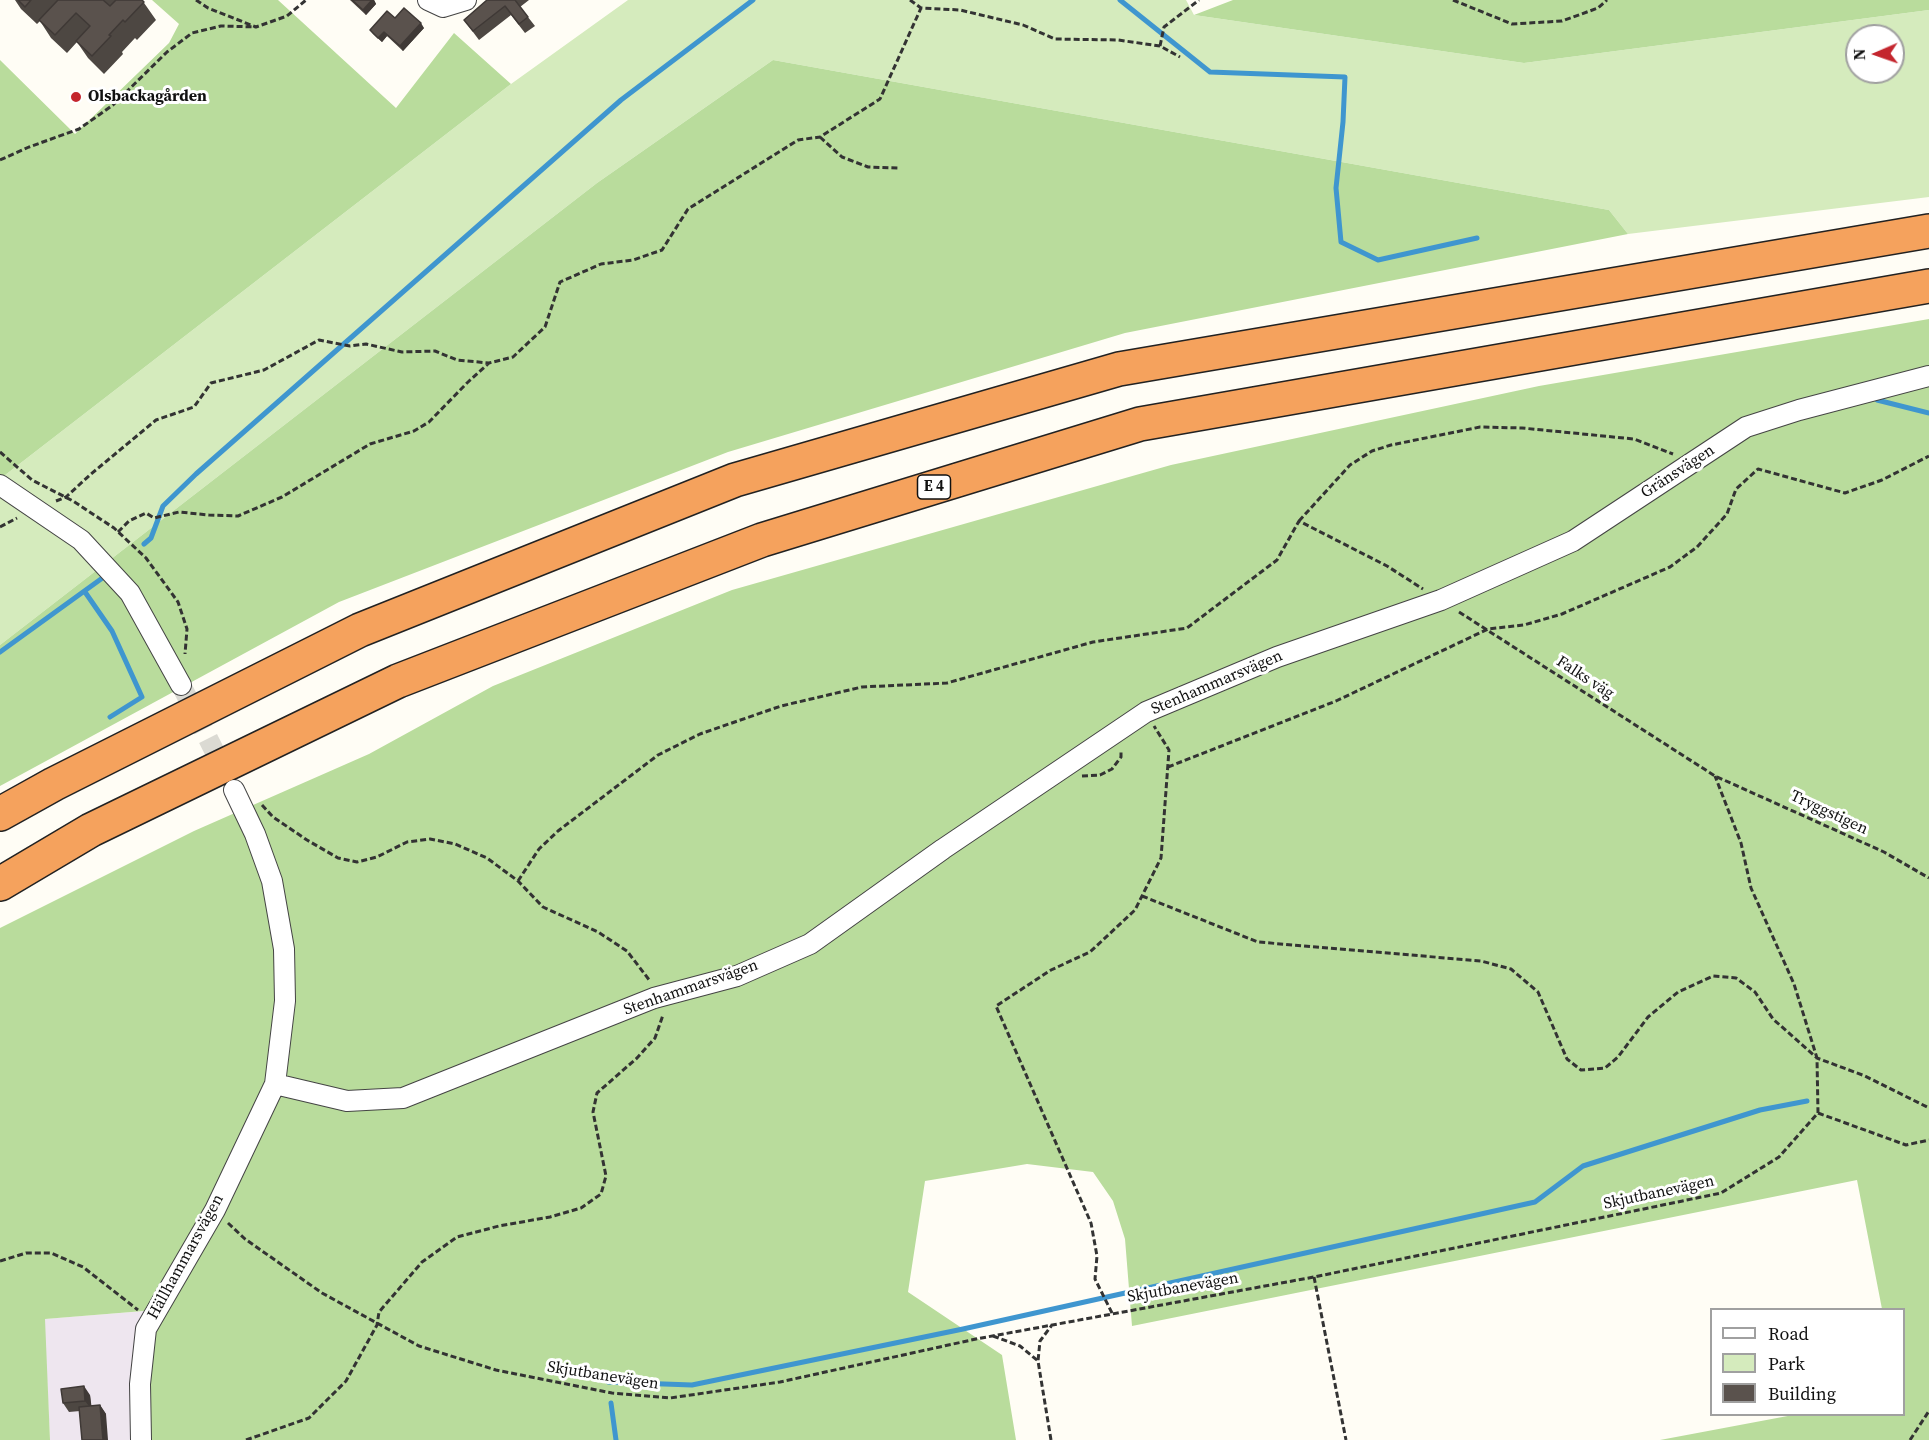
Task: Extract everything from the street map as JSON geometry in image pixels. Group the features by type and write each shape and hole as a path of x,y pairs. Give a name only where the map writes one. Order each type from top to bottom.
{"highway":[{"path":"0,814 54,784 360,630 735,480 1119,369 1929,231"},
{"name":"E 4","path":"0,884 92,830 398,681 774,537 1140,424 1929,286"}],"street":[{"path":"428,0 443,7 466,0"},
{"name":"Gränsvägen","path":"1441,600 1573,541 1746,427 1799,410 1929,376"},
{"path":"0,485 81,540 130,593 182,685"},
{"name":"Stenhammarsvägen","path":"274,1084 347,1101 403,1098 654,998 737,976 810,945 943,849 1146,712 1277,657 1441,600"},
{"path":"234,790 255,834 272,881 284,949 285,1001 274,1084"},
{"name":"Hällhammarsvägen","path":"141,1440 140,1384 146,1329 214,1210 274,1084"}],"path":[{"path":"196,0 208,8 256,27"},
{"path":"0,160 79,129 113,105 167,52 192,33 221,26 256,27 287,16 306,0"},
{"path":"910,0 921,8 960,10 1023,25 1055,39 1118,40 1160,46 1180,57"},
{"path":"1160,46 1164,27 1199,0"},
{"path":"1453,0 1512,24 1562,21 1598,8 1607,0"},
{"path":"66,497 156,420 194,408 211,383 264,370 319,340 350,346 366,344 402,352 435,351 457,360 489,363 513,357 545,327 560,282 600,264 633,260 662,250 688,209 798,140 820,137 880,99 921,8"},
{"path":"820,137 842,158 868,167 898,168"},
{"path":"118,532 129,520 146,513 154,518 180,512 238,516 282,497 370,444 414,431 429,422 489,363"},
{"path":"518,881 539,849 558,831 658,755 700,734 781,706 862,687 947,683 1093,642 1187,628 1277,560 1299,521 1350,465 1372,451 1480,427 1634,440 1677,455"},
{"path":"0,452 32,480 66,497 118,532 146,558 178,602 187,629 185,651 187,662"},
{"path":"1168,767 1336,701 1488,629 1524,625 1562,614 1670,567 1697,547 1727,514 1736,489 1758,469 1845,493 1882,480 1929,456"},
{"name":"Falks väg","path":"1299,521 1387,566 1716,776"},
{"path":"1112,1313 1095,1279 1097,1256 1091,1223 996,1006 1051,970 1090,952 1135,910 1161,858 1169,750 1146,712"},
{"path":"1716,776 1741,843 1751,888 1794,984 1816,1058 1818,1113 1906,1145 1929,1140"},
{"name":"Tryggstigen","path":"1716,776 1884,852 1929,878"},
{"path":"1142,896 1258,942 1481,961 1511,969 1538,992 1567,1059 1581,1070 1605,1068 1618,1057 1648,1017 1678,992 1713,976 1736,978 1755,992 1773,1019 1816,1058 1865,1076 1929,1108"},
{"name":"Skjutbanevägen","path":"214,1210 245,1239 321,1293 420,1346 496,1370 612,1393 670,1398 780,1382 992,1336 1314,1277 1721,1193 1779,1157 1818,1113"},
{"path":"0,1261 26,1253 51,1252 83,1267 151,1320"},
{"path":"1314,1277 1346,1440"},
{"path":"1051,1440 1038,1361 1040,1341 1054,1324"},
{"path":"992,1336 1020,1346 1038,1361"},
{"path":"1910,1440 1929,1411"}],"shaded area":[{"path":"157,1310 141,1440 50,1440 44,1319"}],"green space":[{"path":"152,0 278,0 396,108 454,33 511,84 0,479 0,60 75,134 169,43 179,24"},
{"path":"628,0 1186,0 1194,15 1524,63 1929,10 1929,197 1628,234 1609,210 773,60 597,183 0,645 0,479 511,84"},
{"path":"1233,0 1929,0 1929,10 1524,63 1194,15"},
{"path":"773,60 1609,210 1628,234 1125,333 728,452 339,602 0,786 0,645 597,183"},
{"path":"1929,319 1929,1440 1660,1440 1788,1416 1905,1416 1905,1308 1882,1308 1857,1180 1132,1326 1125,1239 1113,1201 1093,1172 1027,1164 925,1181 908,1292 1002,1355 1016,1440 141,1440 156,1310 45,1319 50,1440 0,1440 0,928 194,831 369,754 493,686 732,590 1171,465 1539,386"}],"building":[{"path":"18,0 31,0 25,7"},
{"path":"58,0 103,0 110,6 116,0 142,0 144,2 125,22 123,20 92,56 76,41 90,26 76,13 55,35 39,20"},
{"path":"352,0 372,0 363,10"},
{"path":"487,0 515,0 528,17 519,24 505,6 473,31 464,20"},
{"path":"404,8 421,23 400,46 384,32 378,38 370,30 387,11 395,18"},
{"path":"84,1386 85,1401 63,1403 61,1389"},
{"path":"100,1405 103,1440 82,1440 79,1407"}],"waterway":[{"path":"144,544 151,538 163,506 196,474 621,100 753,0"},
{"path":"1120,0 1210,72 1345,77 1336,188 1341,242 1378,260 1477,238"},
{"path":"1877,400 1929,413"},
{"path":"0,652 101,579"},
{"path":"85,592 112,631 142,697 110,717"},
{"path":"608,1382 692,1385 963,1329 1535,1202 1583,1166 1760,1110 1807,1101"},
{"path":"611,1403 616,1440"}],"tunnel":[{"path":"181,685 226,774"}],"place":[{"name":"Olsbackagården","path":"76,97"}]}
